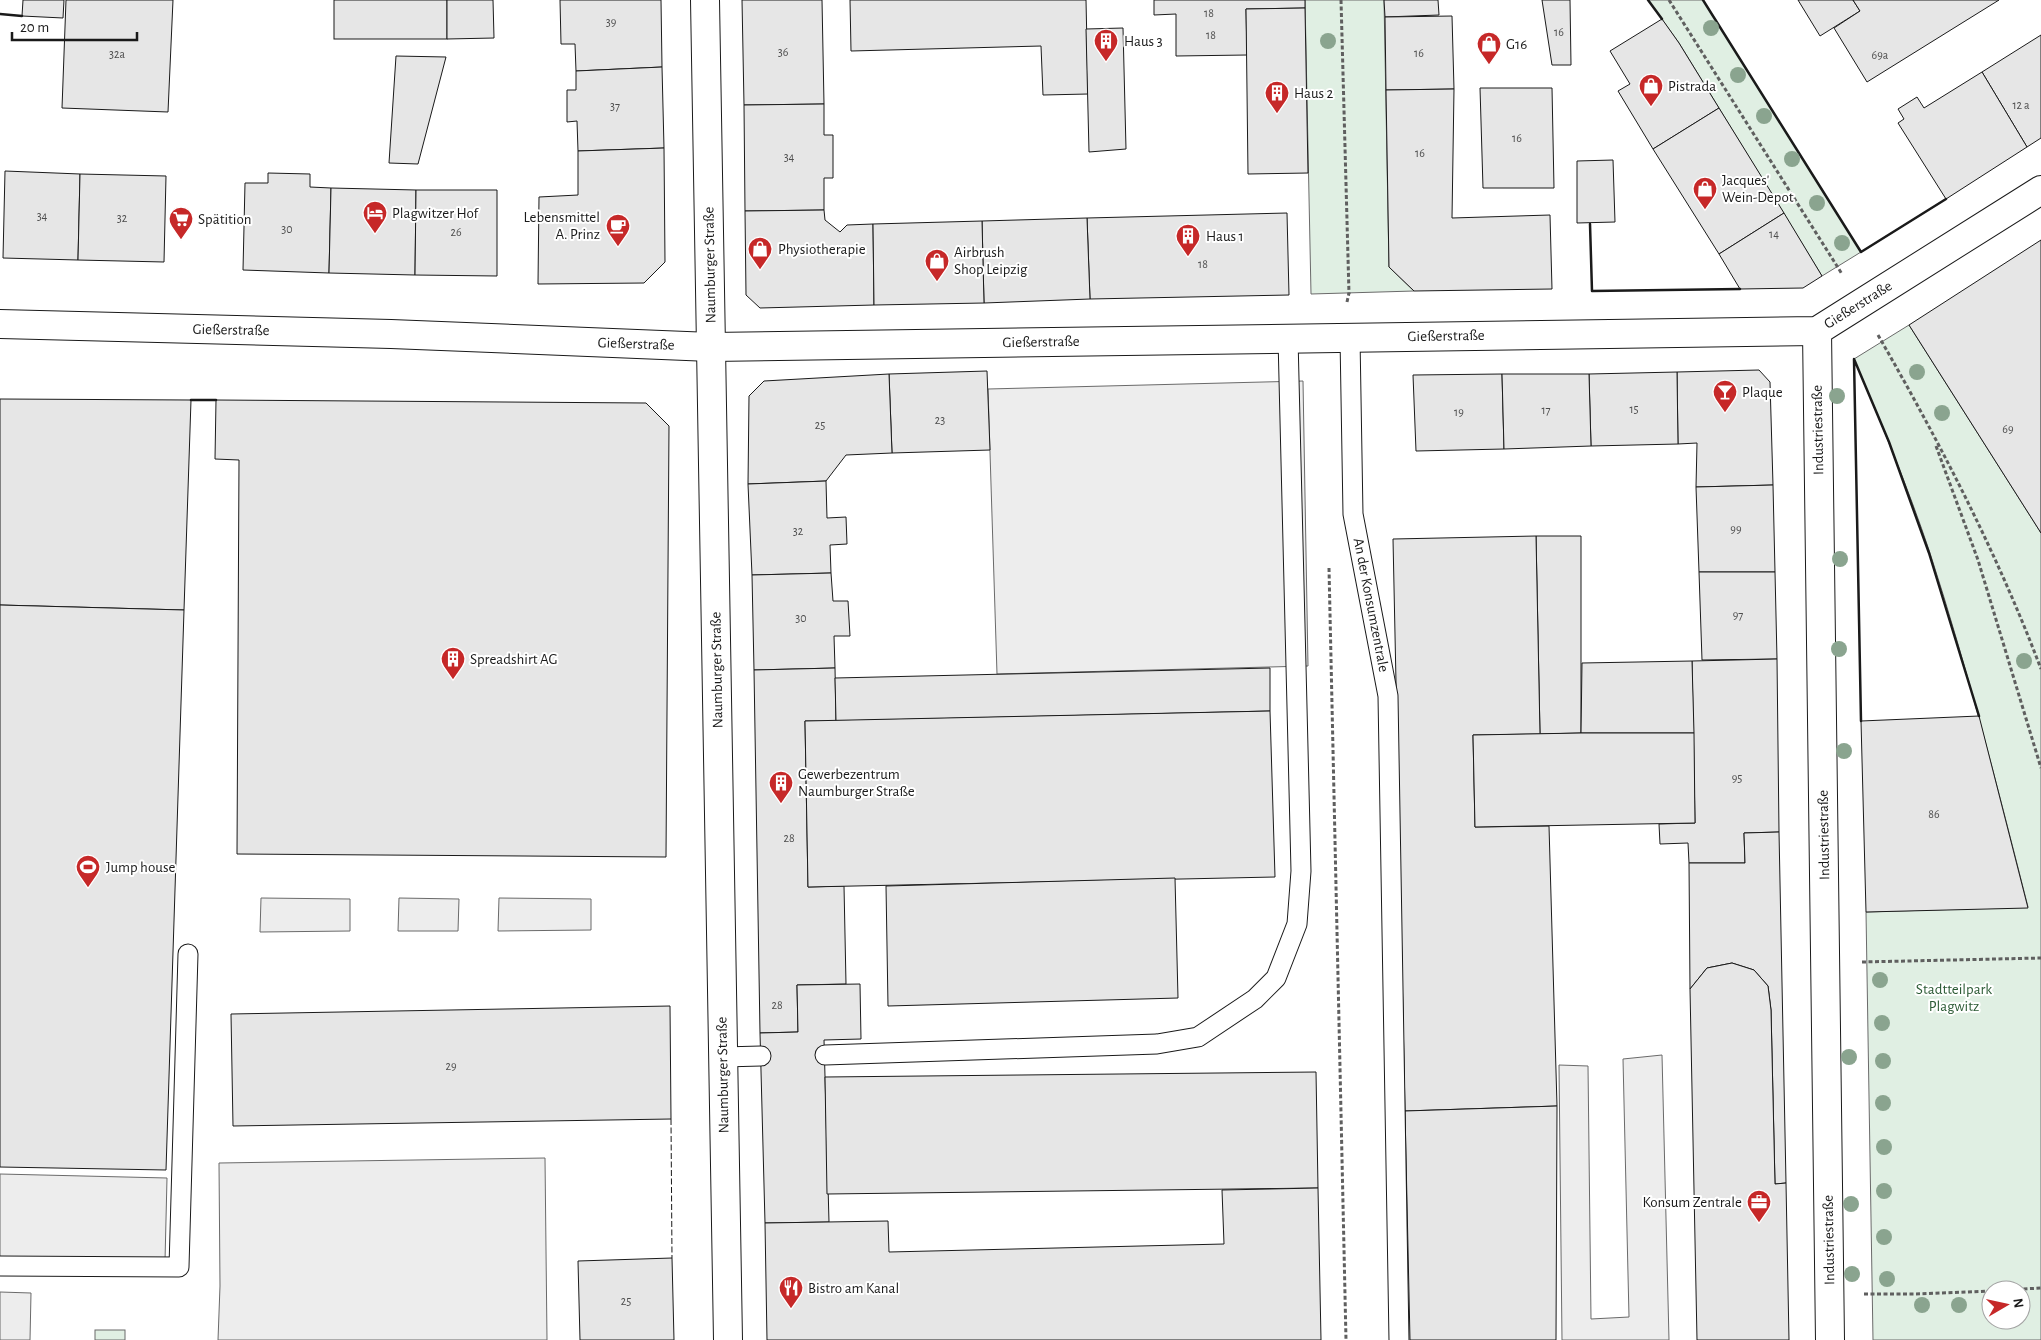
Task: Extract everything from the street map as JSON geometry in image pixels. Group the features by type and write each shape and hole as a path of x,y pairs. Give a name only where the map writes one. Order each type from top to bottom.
{"street":[{"name":"Naumburger Straße","path":"705,0 728,1340"},
{"name":"Gießerstraße","path":"0,324 391,334 711,347 1817,331 2041,190"},
{"name":"Industriestraße","path":"1817,331 1830,1340"}],"lane":[{"path":"825,1055 1156,1044 1182,1040 1198,1037 1228,1019 1255,999 1276,978 1297,924 1301,871 1288,338"},
{"name":"An der Konsumzentrale","path":"1344,338 1353,514 1388,696 1399,1340"},
{"path":"0,1266 180,1267 188,954"},
{"path":"723,1057 761,1056"}],"path":[{"path":"1341,0 1349,293 1344,338"},
{"path":"1669,0 1860,304 1930,429 2022,619 2041,669"},
{"path":"1344,338 1349,293"},
{"path":"1930,429 1978,560 2041,768"},
{"path":"1329,564 1346,1340"},
{"path":"1825,963 2041,958"},
{"path":"1830,1293 1915,1294 1981,1291"}],"green space":[{"path":"1305,0 1384,0 1389,267 1414,291 1311,294"},
{"path":"1648,0 1703,0 1861,252 1822,276 1679,43"},
{"name":"Stadtteilpark Plagwitz","path":"1909,325 2041,533 2041,1340 1873,1340 1866,912 2028,907 1970,685 1944,597 1922,528 1854,359"},
{"path":"95,1330 125,1330 125,1340 95,1340"}],"shaded area":[{"path":"1303,381 1308,666 997,674 988,389"},
{"path":"261,898 350,899 350,931 260,932"},
{"path":"399,898 459,899 458,931 398,931"},
{"path":"499,898 591,899 591,930 498,931"},
{"path":"1662,1055 1669,1340 1562,1340 1559,1065 1588,1066 1591,1319 1629,1317 1623,1059"},
{"path":"545,1158 547,1340 218,1340 220,1286 219,1163"},
{"path":"0,1174 167,1178 165,1261 0,1257"},
{"path":"0,1292 31,1293 30,1340 0,1340"}],"building":[{"path":"23,0 64,0 63,18 22,16"},
{"path":"66,0 173,0 168,112 62,108"},
{"path":"334,0 447,0 447,39 334,39"},
{"path":"447,0 493,0 494,38 447,39"},
{"path":"560,0 661,0 662,67 576,71 575,44 561,44"},
{"path":"742,0 822,0 824,104 744,105"},
{"path":"850,0 1086,0 1088,94 1043,95 1041,46 851,51"},
{"path":"1154,0 1305,0 1305,8 1246,9 1247,55 1176,56 1176,14 1154,15"},
{"path":"1384,0 1438,0 1439,15 1385,17"},
{"path":"1542,0 1570,0 1571,65 1552,65"},
{"path":"1798,0 1853,0 1860,11 1820,36"},
{"path":"1853,0 1999,0 1867,82 1834,28 1860,11"},
{"name":"Haus 2","path":"1305,8 1308,173 1248,174 1246,9"},
{"path":"1452,16 1454,89 1386,90 1385,17"},
{"path":"1662,19 1719,108 1653,149 1618,91 1630,84 1610,51"},
{"name":"Haus 3","path":"1123,28 1126,149 1089,152 1086,29"},
{"path":"2041,35 2041,138 2027,147 1982,72"},
{"path":"396,56 446,57 418,164 389,163"},
{"path":"662,67 664,148 578,151 577,121 567,122 567,90 576,90 576,71"},
{"path":"1982,72 2027,147 1946,199 1898,123 1904,119 1898,109 1917,97 1924,108"},
{"path":"1480,88 1552,88 1554,188 1483,188"},
{"path":"1454,89 1452,218 1550,215 1552,289 1414,291 1389,267 1386,90"},
{"path":"824,104 824,135 833,135 833,178 824,178 824,210 745,211 744,105"},
{"path":"1719,108 1784,213 1719,254 1653,149"},
{"path":"664,148 665,262 644,283 538,284 539,197 578,195 578,151"},
{"path":"1613,160 1615,222 1577,223 1577,161"},
{"path":"5,171 80,174 78,260 3,258"},
{"path":"268,173 310,174 310,187 331,188 329,273 243,270 245,183 268,183"},
{"path":"80,174 166,176 164,262 78,260"},
{"path":"331,188 416,190 415,275 329,273"},
{"path":"416,190 497,190 497,276 415,275"},
{"path":"824,210 825,220 840,232 847,225 873,224 874,305 760,308 746,295 745,211"},
{"name":"Haus 1","path":"1287,213 1289,295 1090,299 1087,218"},
{"path":"1784,213 1822,276 1803,288 1740,289 1719,254"},
{"path":"1087,218 1090,299 984,303 982,221"},
{"path":"982,221 984,303 874,305 873,224"},
{"path":"2041,240 2041,533 1909,325"},
{"path":"1759,370 1770,382 1773,485 1696,487 1697,443 1678,444 1677,372"},
{"path":"987,371 990,450 892,453 889,374"},
{"path":"1677,372 1678,444 1591,446 1589,374"},
{"path":"889,374 892,453 846,455 826,481 748,484 749,396 764,381"},
{"path":"1502,374 1504,449 1416,451 1413,375"},
{"path":"1502,374 1589,374 1591,446 1504,449"},
{"path":"0,399 191,400 184,610 0,605"},
{"name":"Spreadshirt AG","path":"216,400 646,403 669,426 666,857 237,854 239,460 215,459"},
{"path":"826,481 827,518 846,517 847,544 830,545 831,573 752,575 748,484"},
{"path":"1773,485 1775,572 1699,572 1696,487"},
{"path":"1536,536 1581,536 1581,733 1540,734"},
{"path":"1536,536 1540,734 1473,735 1475,827 1549,826 1557,1106 1405,1111 1393,539"},
{"path":"1699,572 1775,572 1777,659 1702,660"},
{"path":"831,573 833,601 848,601 850,636 834,636 835,668 754,670 752,575"},
{"name":"Jump house","path":"0,605 184,610 166,1170 0,1167"},
{"path":"1777,659 1779,832 1744,833 1745,863 1689,863 1688,843 1660,844 1659,824 1695,823 1692,661"},
{"path":"1692,661 1694,733 1581,733 1582,663"},
{"name":"Gewerbezentrum Naumburger Straße","path":"835,668 836,721 805,721 808,887 844,886 846,984 797,985 798,1032 760,1033 754,670"},
{"path":"1270,668 1270,711 836,721 835,678"},
{"path":"1270,711 1275,877 808,887 805,721"},
{"path":"1979,716 2028,908 1866,912 1861,721"},
{"path":"1694,733 1695,823 1475,827 1473,735"},
{"path":"1779,832 1786,1183 1775,1184 1771,1010 1768,986 1754,970 1732,963 1707,968 1690,989 1689,863 1745,863 1744,833"},
{"path":"1175,878 1178,998 888,1006 886,886"},
{"path":"1732,963 1754,970 1768,986 1771,1010 1775,1184 1786,1183 1789,1340 1697,1340 1690,989 1707,968"},
{"path":"860,984 861,1039 824,1040 829,1222 765,1223 760,1033 798,1032 797,985"},
{"path":"670,1006 671,1119 233,1126 231,1014"},
{"path":"1316,1072 1318,1188 827,1194 825,1077"},
{"path":"1557,1106 1556,1340 1410,1340 1405,1111"},
{"path":"1318,1188 1321,1340 767,1340 765,1223 888,1221 889,1252 1224,1244 1222,1190"},
{"path":"672,1258 674,1340 580,1340 578,1261"}],"fence":[{"path":"671,1119 672,1258"}],"wall":[{"path":"1648,0 1662,19"},
{"path":"1703,0 1861,252 1946,199"},
{"path":"0,14 22,16"},
{"path":"1590,224 1592,291 1740,289"},
{"path":"1861,721 1854,359 1889,442 1929,553 1979,716"},
{"path":"191,400 216,400"}],"place":[{"name":"Haus 3","path":"1106,62"},
{"name":"G16","path":"1489,65"},
{"name":"Pistrada","path":"1651,107"},
{"name":"Haus 2","path":"1277,114"},
{"name":"Jacques' Wein-Depot","path":"1705,210"},
{"name":"Plagwitzer Hof","path":"375,234"},
{"name":"Spätition","path":"181,240"},
{"name":"Lebensmittel A. Prinz","path":"618,247"},
{"name":"Haus 1","path":"1188,257"},
{"name":"Physiotherapie","path":"760,270"},
{"name":"Airbrush Shop Leipzig","path":"937,282"},
{"name":"Plaque","path":"1725,413"},
{"name":"Spreadshirt AG","path":"453,680"},
{"name":"Gewerbezentrum Naumburger Straße","path":"781,804"},
{"name":"Jump house","path":"88,888"},
{"name":"Konsum Zentrale","path":"1759,1223"},
{"name":"Bistro am Kanal","path":"791,1309"}]}
